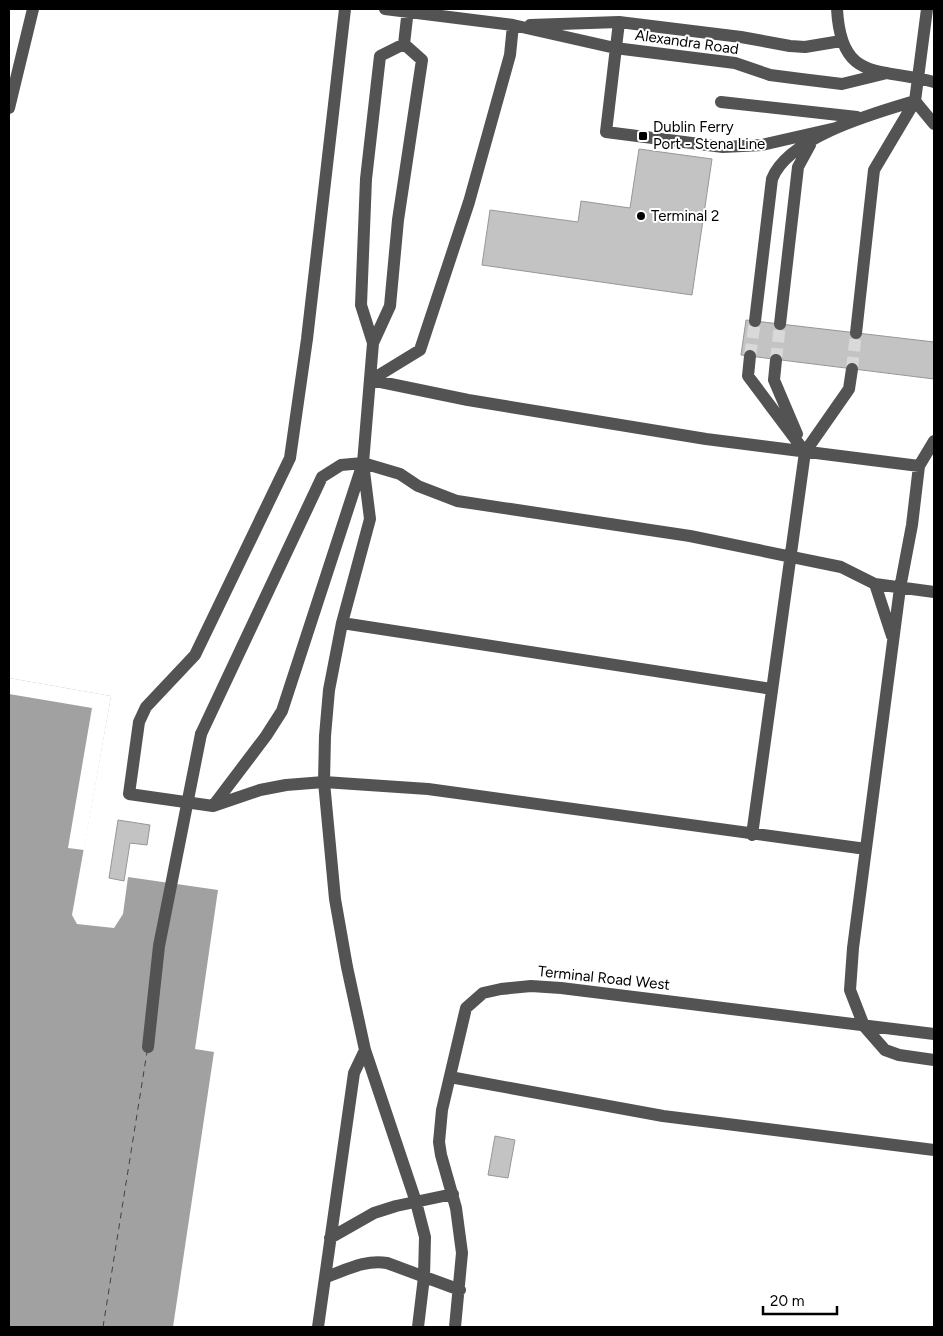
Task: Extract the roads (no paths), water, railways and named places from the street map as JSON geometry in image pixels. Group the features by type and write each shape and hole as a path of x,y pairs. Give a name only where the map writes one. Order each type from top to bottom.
{"street":[{"path":"9,108 33,9"},
{"path":"346,9 307,339 290,458 195,655 146,707 139,722 129,794 213,806 260,790 286,785 324,782 428,789 866,850"},
{"name":"Alexandra Road","path":"385,9 408,10 513,25 616,48 735,64 770,75 842,84 887,73"},
{"path":"837,9 841,41 852,58 859,63 887,73 934,82"},
{"path":"856,333 874,170 915,101 927,9"},
{"path":"404,44 408,10"},
{"path":"619,22 606,132 723,147 762,144 836,128"},
{"name":"Alexandra Road","path":"513,25 619,22 741,37 790,46 805,47 841,41"},
{"path":"371,380 420,350 469,202 510,55 513,25"},
{"path":"213,806 266,736 282,711 363,463 373,343 361,305 366,179 380,56 404,44"},
{"path":"373,343 390,306 398,220 422,60 404,44"},
{"path":"918,78 934,75"},
{"path":"755,321 772,179 777,166 813,140 836,128 860,117 915,101"},
{"path":"915,101 934,124"},
{"path":"721,102 860,117"},
{"path":"780,324 798,167 813,140"},
{"path":"750,356 748,376 805,452"},
{"path":"776,360 774,380 805,452"},
{"path":"752,835 805,452 850,389 852,369"},
{"path":"371,380 478,402 706,439 919,466"},
{"path":"934,442 919,466 912,525 900,588 850,990 864,1026 885,1050 899,1056 934,1060"},
{"path":"363,463 370,519 342,623 329,690 324,782 335,899 365,1050 416,1202 425,1238 424,1277 418,1327"},
{"path":"148,1047 159,946 200,734 322,477 341,465 363,463 400,474 418,486 457,501 690,536 841,567 875,584 934,592"},
{"path":"875,584 893,641"},
{"path":"342,623 772,689"},
{"name":"Terminal Road West","path":"455,1327 462,1253 453,1194 439,1142 442,1110 466,1008 483,993 531,986 560,988 934,1034"},
{"path":"318,1327 354,1073 365,1050"},
{"path":"450,1077 663,1116 934,1150"},
{"path":"330,1238 362,1218 396,1206 453,1194"},
{"path":"326,1277 364,1263 377,1261 388,1263 460,1290"}],"tunnel":[{"path":"750,356 755,321"},
{"path":"776,360 780,324"},
{"path":"852,369 856,333"}],"place":[{"name":"Dublin Ferry Port - Stena Line","path":"643,136"},
{"name":"Terminal 2","path":"641,216"}]}
